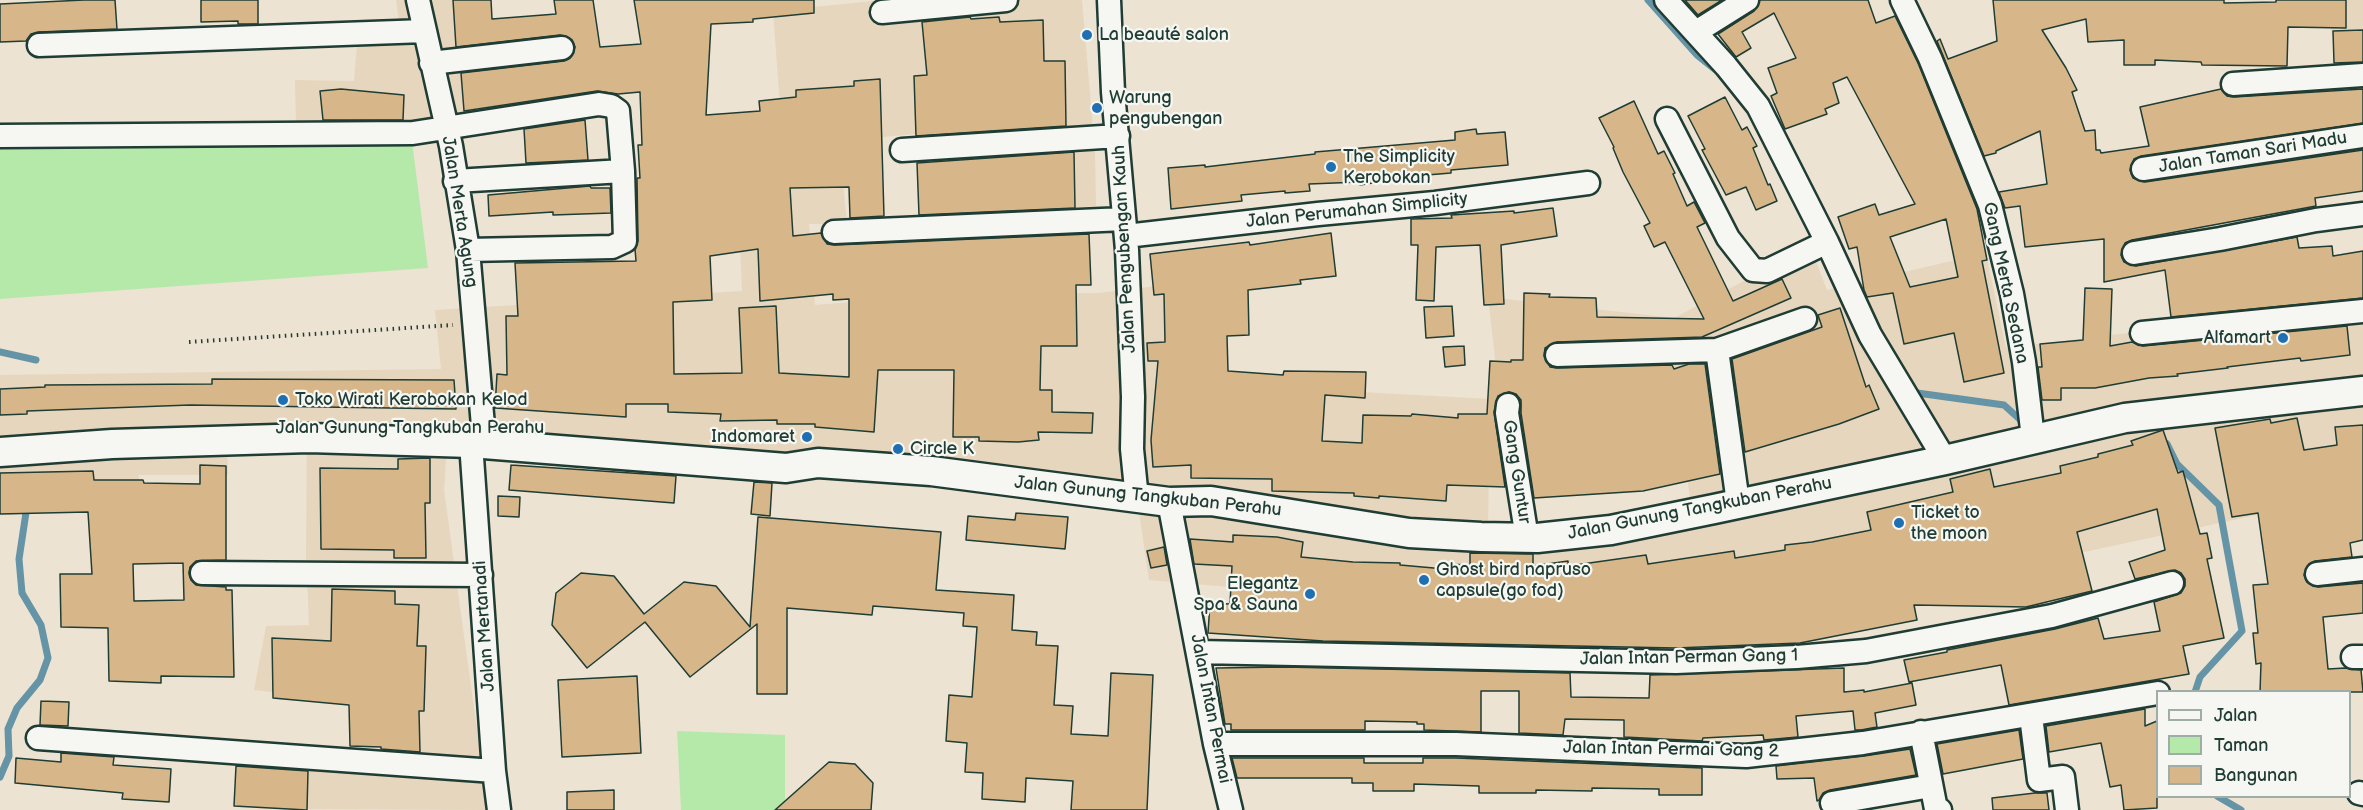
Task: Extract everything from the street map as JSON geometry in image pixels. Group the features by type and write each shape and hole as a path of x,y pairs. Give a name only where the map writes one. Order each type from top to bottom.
{"main road":[{"name":"Jalan Gunung Tangkuban Perahu","path":"0,452 112,444 477,434 556,429 787,454 818,463 931,471 1137,499 1169,502 1211,501 1409,533 1527,538 1611,530 1945,460 2125,418 2363,391"},
{"name":"Jalan Gunung Tangkuban Perahu","path":"0,437 117,429 477,434"}],"street":[{"name":"Jalan Merta Agung","path":"418,0 445,128 451,146 468,250 474,324 477,434"},
{"path":"882,12 1006,0"},
{"name":"Jalan Pengubengan Kauh","path":"1109,0 1113,92 1125,228 1132,367 1132,449 1137,499"},
{"path":"1666,0 1758,106 1827,242 1870,335 1945,460"},
{"path":"1696,32 1747,0"},
{"name":"Gang Merta Sedana","path":"1902,0 1930,58 1990,205 2012,294 2024,362 2033,438"},
{"path":"39,45 425,32"},
{"path":"431,63 562,48"},
{"path":"2233,84 2363,75"},
{"path":"0,136 413,133 599,104 611,106 619,114 625,241 612,248 468,250"},
{"path":"1667,119 1728,238 1753,270 1767,271 1827,242"},
{"path":"902,150 1118,136"},
{"name":"Jalan Taman Sari Madu","path":"2143,170 2363,136"},
{"path":"455,181 623,171"},
{"name":"Jalan Perumahan Simplicity","path":"834,232 1125,228 1435,203 1588,183"},
{"path":"2134,253 2316,220 2363,214"},
{"path":"2142,333 2363,311"},
{"path":"1557,355 1716,350 1804,319"},
{"path":"1716,350 1738,503"},
{"name":"Gang Guntur","path":"1508,405 1507,413 1527,538"},
{"name":"Jalan Mertanadi","path":"477,434 481,575 494,771 499,810"},
{"name":"Jalan Intan Permai","path":"1169,502 1215,744 1231,810"},
{"path":"2318,574 2363,569"},
{"path":"202,573 481,575"},
{"name":"Jalan Intan Perman Gang 1","path":"1199,652 1676,662 1797,657 1866,651 2052,616 2172,583"},
{"name":"Jalan Intan Permai Gang 2","path":"1215,744 1456,744 1746,756 1827,748 2156,694"},
{"path":"2031,716 2039,780 2063,777 2067,810"},
{"path":"1922,732 1936,808 1940,810"},
{"path":"38,738 494,771"},
{"path":"1832,803 1931,786"}],"path":[{"path":"189,342 474,324"}],"shaded area":[{"path":"396,0 484,0 489,114 410,125 296,126 295,80 354,81 358,31 400,29"},
{"path":"883,0 1082,0 1095,152 1096,206 1020,213 1015,52 981,128 839,141 847,224 809,224 815,305 959,293 1097,293 1182,283 1177,382 1490,399 1488,532 1522,533 1690,499 1671,354 1496,367 1488,297 1674,318 1810,246 1827,290 1986,253 2006,348 2363,304 2363,497 2308,504 1898,592 1529,613 1149,580 1137,499 448,431 444,490 488,810 285,809 287,758 397,764 399,706 254,690 266,626 309,625 306,556 307,431 227,434 228,475 139,475 137,507 0,499 0,375 441,369 435,310 742,291 736,150 783,147 773,11"},
{"path":"2323,0 2363,0 2363,150"}],"green space":[{"path":"410,125 428,268 0,299 0,129"},
{"path":"677,731 785,735 785,810 681,810"}],"building":[{"path":"115,0 117,29 39,32 31,34 26,41 0,42 0,4"},
{"path":"201,0 258,0 258,24 238,24 238,21 201,22"},
{"path":"453,0 491,0 492,19 556,14 554,0 593,0 600,47 641,44 634,0 814,0 814,13 753,19 753,22 711,24 706,115 760,111 759,101 796,97 796,90 854,86 854,81 880,79 884,216 850,218 849,187 790,188 793,236 821,233 827,244 835,245 1089,234 1091,285 1076,285 1077,346 1041,346 1040,390 1052,390 1052,412 1093,413 1092,433 1038,432 1039,440 1018,442 979,441 979,437 953,437 954,370 878,370 874,432 815,427 815,424 777,424 777,420 720,421 721,414 668,412 668,404 626,404 626,417 495,408 497,374 507,375 506,316 518,316 515,263 636,261 637,178 640,178 638,145 642,145 640,92 618,94 597,91 464,111 461,73 564,61 570,58 575,47 572,40 560,35 456,47","holes":["758,249 760,301 833,294 833,300 849,299 849,377 779,373 776,306 739,308 742,373 674,374 673,302 712,300 710,256"]},
{"path":"1685,0 1722,0 1698,15"},
{"path":"1760,0 1868,0 1876,23 1895,16 1918,63 1977,209 1987,260 1982,261 2004,373 1964,382 1954,333 1904,344 1893,293 1867,297 1857,247 1849,249 1838,217 1875,204 1879,215 1915,204 1847,77 1833,83 1839,103 1825,109 1827,114 1785,129 1771,96 1777,93 1768,68 1796,58 1774,13 1742,32 1751,48 1736,57 1718,34 1754,11","holes":["1946,219 1958,277 1910,287 1890,237"]},
{"path":"1993,0 2224,0 2224,3 2346,0 2346,28 2288,27 2287,66 2202,65 2201,62 2155,60 2155,65 2124,65 2124,40 2088,42 2086,19 2042,30 2077,90 2072,92 2085,131 2095,130 2096,150 2100,150 2101,153 2149,146 2140,107 2221,89 2227,96 2234,97 2363,89 2363,123 2141,156 2134,159 2130,170 2133,178 2145,182 2363,150 2363,191 2315,198 2316,206 2132,240 2125,243 2121,255 2124,262 2136,266 2297,237 2299,248 2332,246 2333,256 2363,251 2363,298 2171,317 2165,270 2104,282 2104,239 2025,247 2020,206 2005,208 1999,192 2047,184 2040,131 1996,153 1984,156 1937,41 1940,39 1948,59 1997,41"},
{"path":"970,17 971,19 999,17 1000,22 1043,20 1044,61 1065,61 1066,126 916,136 914,76 927,75 922,22"},
{"path":"2363,30 2363,62 2334,63 2333,31"},
{"path":"341,89 404,95 403,120 323,120 320,91"},
{"path":"1725,97 1742,130 1747,127 1757,146 1753,148 1777,201 1756,210 1746,187 1726,195 1702,150 1705,149 1688,116"},
{"path":"1634,101 1658,154 1664,151 1687,206 1694,202 1705,223 1697,227 1733,301 1782,279 1791,298 1702,337 1557,342 1545,348 1544,356 1550,367 1557,368 1672,365 1674,369 1689,364 1705,364 1720,474 1643,491 1534,498 1521,400 1516,394 1509,392 1498,396 1494,412 1505,487 1447,485 1446,501 1354,496 1354,493 1272,491 1272,479 1191,478 1191,465 1153,467 1151,440 1158,361 1148,361 1147,343 1165,342 1164,294 1154,295 1150,254 1249,242 1250,245 1331,233 1336,276 1300,280 1301,284 1248,290 1249,335 1227,336 1228,371 1283,375 1284,371 1366,372 1365,398 1325,395 1322,441 1362,443 1363,415 1411,416 1412,414 1458,418 1458,414 1487,414 1490,361 1523,360 1524,293 1550,294 1549,297 1596,298 1597,317 1704,319 1665,242 1654,247 1644,226 1650,223 1623,172 1614,147 1599,118"},
{"path":"585,120 588,160 526,163 524,129"},
{"path":"1476,129 1477,134 1505,132 1508,165 1451,170 1451,173 1360,185 1360,182 1309,184 1310,191 1241,195 1242,201 1171,209 1168,168 1205,165 1205,167 1315,154 1315,152 1455,140 1455,132"},
{"path":"1074,152 1075,208 919,215 917,163"},
{"path":"590,186 591,188 610,188 611,213 553,215 553,212 489,216 488,195"},
{"path":"1553,208 1557,236 1501,245 1504,304 1484,305 1480,245 1436,247 1434,301 1416,300 1418,245 1411,245 1411,219 1452,218 1451,215 1514,211 1514,213"},
{"path":"2085,288 2112,289 2110,346 2132,342 2143,346 2347,326 2350,355 2301,361 2300,358 2227,367 2095,388 2061,388 2061,400 2042,400 2038,367 2042,367 2040,344 2083,340"},
{"path":"1452,306 1454,336 1426,338 1424,307"},
{"path":"1840,308 1866,387 1869,385 1879,409 1839,424 1745,452 1732,359 1822,327 1818,315"},
{"path":"1464,346 1465,365 1445,367 1443,347"},
{"path":"212,379 454,380 456,409 190,405 27,411 27,414 0,415 0,389 45,387 45,385 212,384"},
{"path":"2297,418 2304,450 2337,445 2335,427 2363,425 2363,540 2350,543 2352,557 2315,561 2309,564 2304,575 2307,582 2318,587 2363,583 2363,613 2323,617 2328,669 2361,670 2363,692 2260,690 2261,663 2256,664 2253,633 2258,633 2253,585 2268,584 2258,513 2232,517 2215,428 2270,419 2271,423"},
{"path":"2163,430 2178,473 2183,471 2200,534 2207,533 2212,558 2207,559 2224,638 2183,646 2189,674 2009,705 2001,665 1909,682 1904,660 2098,618 2104,639 2160,631 2154,602 2181,593 2185,586 2185,579 2175,570 2135,579 2129,562 2165,550 2157,509 2077,532 2092,591 2026,607 1914,605 1917,620 1800,643 1676,648 1323,641 1208,633 1210,603 1230,604 1232,566 1194,564 1190,539 1233,542 1233,535 1277,537 1303,542 1301,557 1353,562 1400,563 1400,565 1445,569 1445,564 1470,565 1470,553 1533,554 1533,566 1568,561 1568,566 1646,555 1648,564 1734,551 1735,558 1785,550 1785,545 1871,530 1867,512 1953,492 1950,479 1990,469 1994,487 2061,473 2060,466 2098,457 2098,454 2133,445 2131,441"},
{"path":"430,458 430,503 425,503 426,558 394,558 394,550 321,549 320,468 398,469 398,459"},
{"path":"200,465 226,466 226,560 196,561 190,567 189,573 196,585 226,587 226,590 232,590 234,677 161,676 161,683 109,681 108,628 61,627 60,574 92,574 88,512 0,514 0,473 93,471 94,480 143,480 144,483 200,484","holes":["183,563 184,600 134,601 133,564"]},
{"path":"511,465 676,476 674,503 509,490"},
{"path":"754,482 772,483 770,516 751,514"},
{"path":"498,496 520,497 519,517 498,516"},
{"path":"1016,513 1068,517 1065,549 966,540 968,516 1015,520"},
{"path":"758,517 941,532 936,590 1014,595 1012,630 1037,632 1036,645 1058,646 1054,705 1073,706 1071,734 1108,736 1111,673 1153,675 1147,810 1071,810 1073,781 1026,778 1025,802 982,799 983,773 965,772 967,743 946,741 949,695 972,697 977,627 963,626 964,613 873,606 872,615 787,608 787,694 757,694 757,624 690,677 645,622 587,668 552,625 556,593 581,573 614,576 644,614 684,582 716,586 750,627"},
{"path":"1164,547 1167,565 1151,568 1147,551"},
{"path":"332,589 395,591 395,604 419,605 417,646 426,646 424,711 419,711 420,752 350,746 349,705 273,698 272,638 331,641"},
{"path":"1284,667 1570,673 1571,697 1649,698 1650,675 1844,668 1844,692 1864,690 1864,692 1912,683 1916,705 1875,713 1877,727 1861,730 1855,730 1853,711 1796,716 1798,737 1764,740 1763,735 1703,738 1702,741 1624,737 1624,720 1565,719 1563,735 1519,733 1519,691 1481,691 1481,732 1424,730 1424,724 1417,724 1417,722 1365,721 1365,730 1231,730 1231,724 1225,724 1216,668"},
{"path":"637,676 641,753 562,757 558,680"},
{"path":"41,701 69,702 68,726 40,725"},
{"path":"2145,709 2145,726 2156,721 2157,808 2124,810 2121,785 2110,787 2101,743 2049,752 2046,726"},
{"path":"2019,730 2023,759 1943,774 1937,744"},
{"path":"1910,749 1916,775 1830,790 1823,793 1817,801 1814,778 1777,779 1776,766"},
{"path":"61,753 114,757 113,765 171,769 169,802 122,799 123,793 15,783 16,758 61,762"},
{"path":"1232,758 1364,758 1364,763 1423,763 1423,758 1456,758 1702,768 1702,795 1659,795 1659,789 1592,788 1592,791 1536,790 1536,793 1479,793 1479,786 1414,784 1414,791 1373,791 1373,783 1352,783 1352,778 1237,778"},
{"path":"829,762 855,764 873,783 871,810 775,810"},
{"path":"236,766 308,771 307,810 234,806"},
{"path":"614,790 614,810 567,810 567,792"},
{"path":"2047,793 2049,810 1993,810 1992,798"}],"waterway":[{"path":"1648,0 1697,55 1717,71"},
{"path":"0,352 36,360"},
{"path":"1910,392 2004,405 2026,425"},
{"path":"2167,444 2177,464 2219,505 2242,631 2200,677 2196,690"},
{"path":"0,777 9,756 8,729 17,708 40,680 48,658 41,625 22,593 19,559 27,506"},
{"path":"2220,798 2241,810"}],"place":[{"name":"La beauté salon","path":"1087,35"},
{"name":"Warung pengubengan","path":"1097,108"},
{"name":"The Simplicity Kerobokan","path":"1331,167"},
{"name":"Alfamart","path":"2283,338"},
{"name":"Toko Wirati Kerobokan Kelod","path":"283,400"},
{"name":"Indomaret","path":"807,437"},
{"name":"Circle K","path":"898,449"},
{"name":"Ticket to the moon","path":"1899,523"},
{"name":"Ghost bird napruso capsule(go fod)","path":"1424,580"},
{"name":"Elegantz Spa & Sauna","path":"1310,594"}]}
